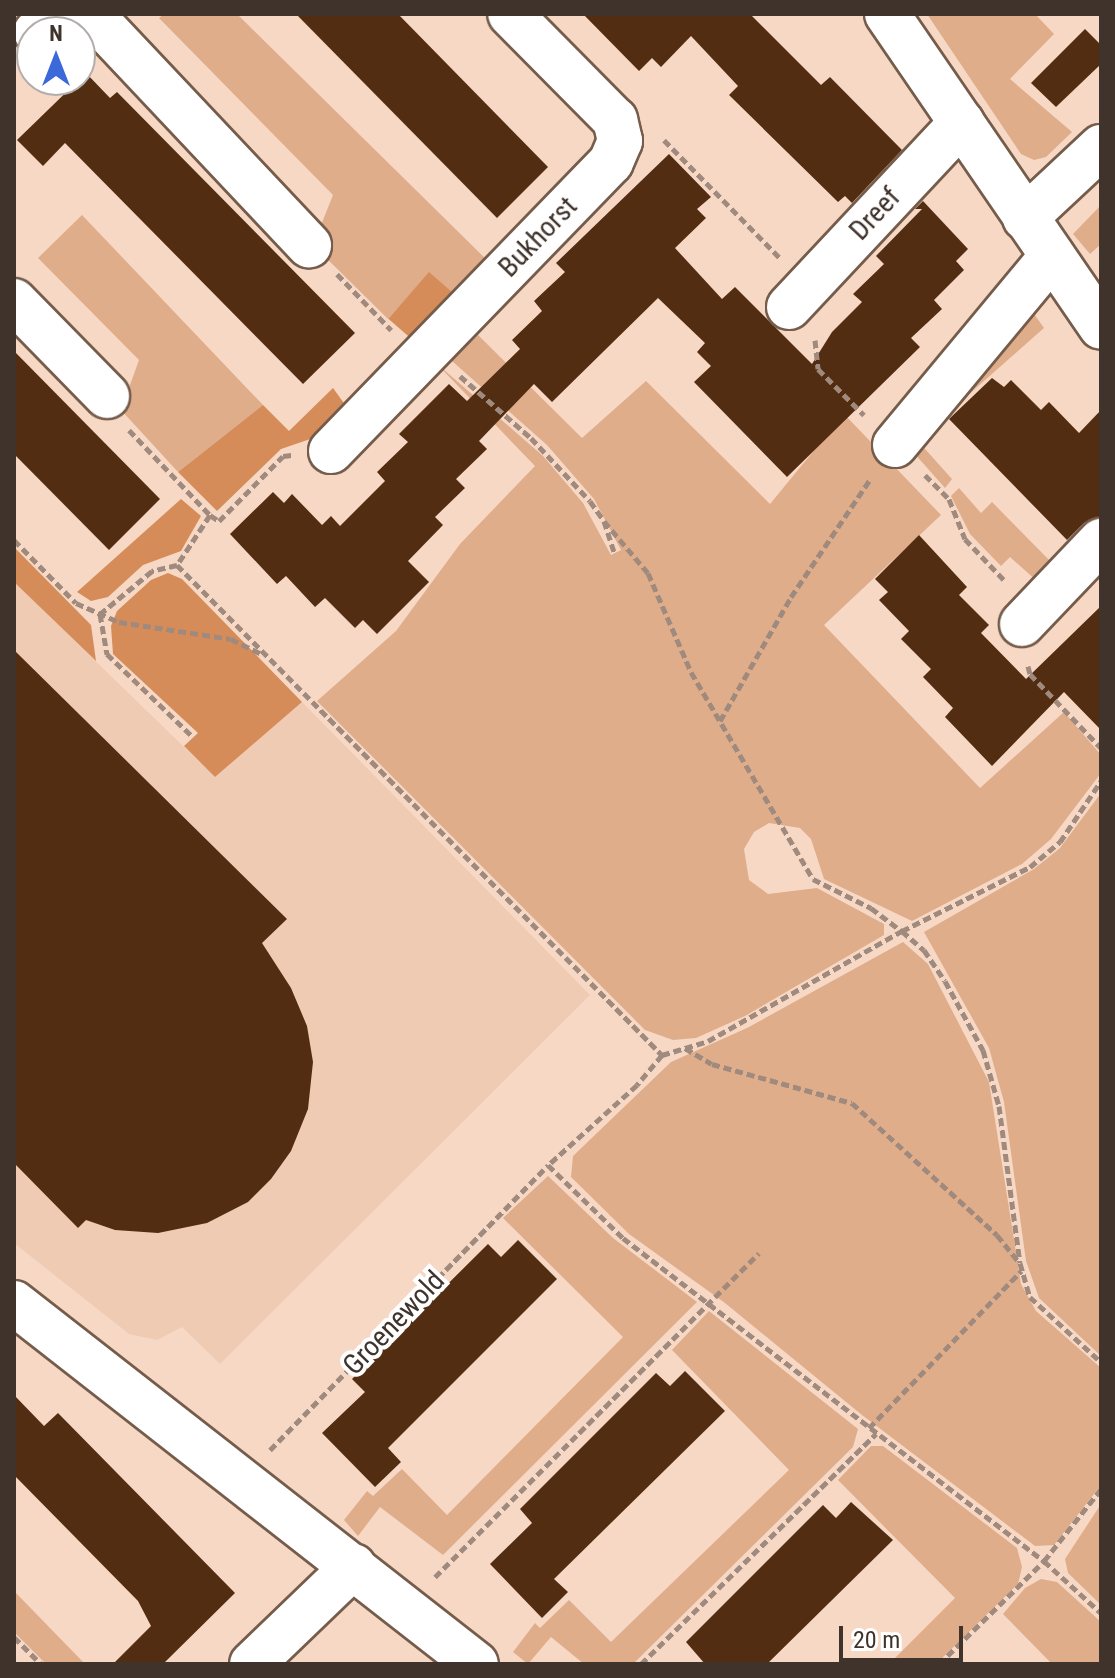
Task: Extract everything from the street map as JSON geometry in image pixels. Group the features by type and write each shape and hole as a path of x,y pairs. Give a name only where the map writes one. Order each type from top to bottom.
{"street":[{"path":"91,14 309,245"},
{"path":"510,14 615,120"},
{"path":"887,14 1101,327"},
{"name":"Bukhorst","path":"331,451 611,162 620,141 615,120"},
{"name":"Dreef","path":"799,296 962,122"},
{"path":"1025,218 1101,147"},
{"path":"895,445 1052,256"},
{"path":"14,301 107,396"},
{"path":"1022,624 1101,541"},
{"path":"14,1303 240,1481 406,1606 476,1664"},
{"path":"252,1664 354,1566"}],"path":[{"path":"615,120 656,132 799,296 818,369 949,499 965,539 1008,584 1022,624 1030,674 1101,748"},
{"path":"309,245 425,354 531,438 604,521 648,573 691,672 813,879 871,908 902,931 931,960 983,1050 999,1106 1020,1263 1030,1297 1047,1317 1101,1362"},
{"path":"107,396 118,417 219,521 283,456 331,451"},
{"path":"720,721 799,583 895,445"},
{"path":"100,614 152,571 177,565 210,515"},
{"path":"604,521 615,554"},
{"path":"14,540 76,603 100,614 154,629 231,639 270,659"},
{"path":"177,565 662,1055 708,1041 902,931 1030,867 1060,842 1101,781"},
{"path":"100,614 107,654 191,735"},
{"path":"685,1048 712,1064 852,1103 997,1235 1020,1263"},
{"name":"Groenewold","path":"240,1481 548,1165 637,1085 662,1055"},
{"path":"548,1165 623,1238 708,1300 876,1434 1044,1561 1101,1613"},
{"path":"406,1606 708,1300 759,1253"},
{"path":"869,1428 1022,1271"},
{"path":"641,1664 876,1434"},
{"path":"939,1664 1044,1561 1101,1489"},
{"path":"14,1637 41,1664"}],"shaded area":[{"path":"164,14 237,14 494,267 461,300 429,273 388,319 313,245 333,195 159,18"},
{"path":"927,14 1035,14 1054,34 1010,79 1072,132 1046,157 1034,160 1021,154"},
{"path":"1101,205 1101,244 1090,254 1073,234"},
{"path":"82,215 263,405 178,472 121,410 139,360 38,258"},
{"path":"429,272 461,300 421,347 388,319"},
{"path":"1022,297 1044,328 917,440 952,479 945,488 905,443"},
{"path":"471,328 582,438 646,381 770,504 844,414 941,515 824,625 980,788 1064,712 1101,755 1101,773 1051,839 1022,864 912,921 824,879 811,839 800,828 769,823 754,832 744,849 749,880 768,894 817,888 884,924 884,935 745,1016 696,1038 673,1040 645,1030 317,701 396,631 460,544 535,466 435,362 543,456 583,503 611,555 621,550 594,499 547,445 444,354"},
{"path":"333,388 351,413 325,434 281,449 217,511 178,472 263,405 289,431"},
{"path":"959,488 981,513 992,502 1055,566 1038,582 1010,557 1001,566 970,534 951,496"},
{"path":"181,499 201,516 181,551 143,565 108,597 91,601 77,592"},
{"path":"14,547 91,625 96,661 14,582"},
{"path":"168,573 182,579 302,702 215,777 184,746 198,733 113,654 111,626 117,611 151,580"},
{"path":"14,582 215,777 302,702 590,995 220,1364 182,1327 157,1340 129,1334 14,1243"},
{"path":"1101,793 1101,1356 1039,1298 1026,1261 1004,1102 989,1048 924,932 1034,869 1060,848"},
{"path":"903,942 928,964 989,1082 1021,1284 1036,1311 1101,1368 1101,1485 1054,1545 1035,1546 862,1415 725,1303 629,1234 571,1177 573,1156 671,1062 747,1028"},
{"path":"548,1176 613,1238 697,1302 443,1555 380,1507 358,1536 344,1520 367,1491 373,1496 402,1469 447,1515 623,1337 503,1218"},
{"path":"709,1311 858,1429 853,1447 633,1664 584,1664 551,1637 528,1664 513,1652 535,1623 540,1628 569,1600 611,1642 789,1470 672,1350"},
{"path":"871,1446 883,1446 1017,1548 1022,1567 1018,1584 936,1664 889,1664 955,1598 838,1480"},
{"path":"1101,1504 1101,1605 1068,1573 1065,1559"},
{"path":"1041,1579 1057,1582 1101,1622 1101,1664 1052,1664 1003,1614 1025,1588"},
{"path":"14,1591 85,1664 46,1664 14,1632"}],"building":[{"path":"296,14 398,14 548,167 497,218"},
{"path":"583,14 750,14 821,85 830,77 902,150 852,203 845,196 838,202 729,95 738,86 691,36 661,67 652,58 639,71"},
{"path":"1085,29 1101,45 1101,64 1056,107 1031,83"},
{"path":"96,83 110,98 117,92 355,333 303,384 65,143 43,166 17,140 62,96 96,96"},
{"path":"669,154 711,197 697,209 706,218 675,248 722,299 735,287 812,364 832,332 862,302 853,294 884,264 876,256 922,209 915,209 923,201 968,249 956,261 964,270 934,300 942,309 911,338 920,347 787,477 694,382 711,366 697,352 705,343 658,298 552,402 534,384 479,441 487,449 456,479 465,488 435,517 443,525 408,561 429,582 377,634 363,620 355,628 325,598 315,607 286,576 277,584 230,534 273,492 284,503 292,494 322,525 331,516 340,526 385,481 377,472 408,442 399,434 449,384 467,401 520,349 512,340 542,311 534,301 565,272 556,263"},
{"path":"14,351 160,499 109,550 14,454"},
{"path":"992,378 1004,387 1011,380 1041,410 1049,402 1079,433 1101,410 1101,517 1084,523 1067,540 949,419"},
{"path":"919,535 967,587 959,595 989,625 981,633 1026,679 1101,606 1101,730 1064,692 992,766 945,717 953,708 923,677 931,669 901,639 909,631 879,600 888,592 875,579"},
{"path":"14,650 287,919 262,943 291,988 307,1026 313,1062 308,1109 291,1151 271,1179 248,1202 207,1223 158,1233 115,1230 86,1220 78,1228 14,1163"},
{"path":"518,1240 557,1279 388,1448 401,1462 375,1487 322,1433 365,1392 352,1379 488,1244 501,1257"},
{"path":"685,1371 725,1411 554,1579 568,1592 542,1618 490,1564 532,1523 520,1509 656,1373 670,1386"},
{"path":"14,1395 44,1426 58,1413 235,1593 163,1664 113,1664 151,1626 138,1601 14,1475"},
{"path":"851,1502 893,1540 767,1664 705,1664 686,1642 823,1505 836,1518"}]}
